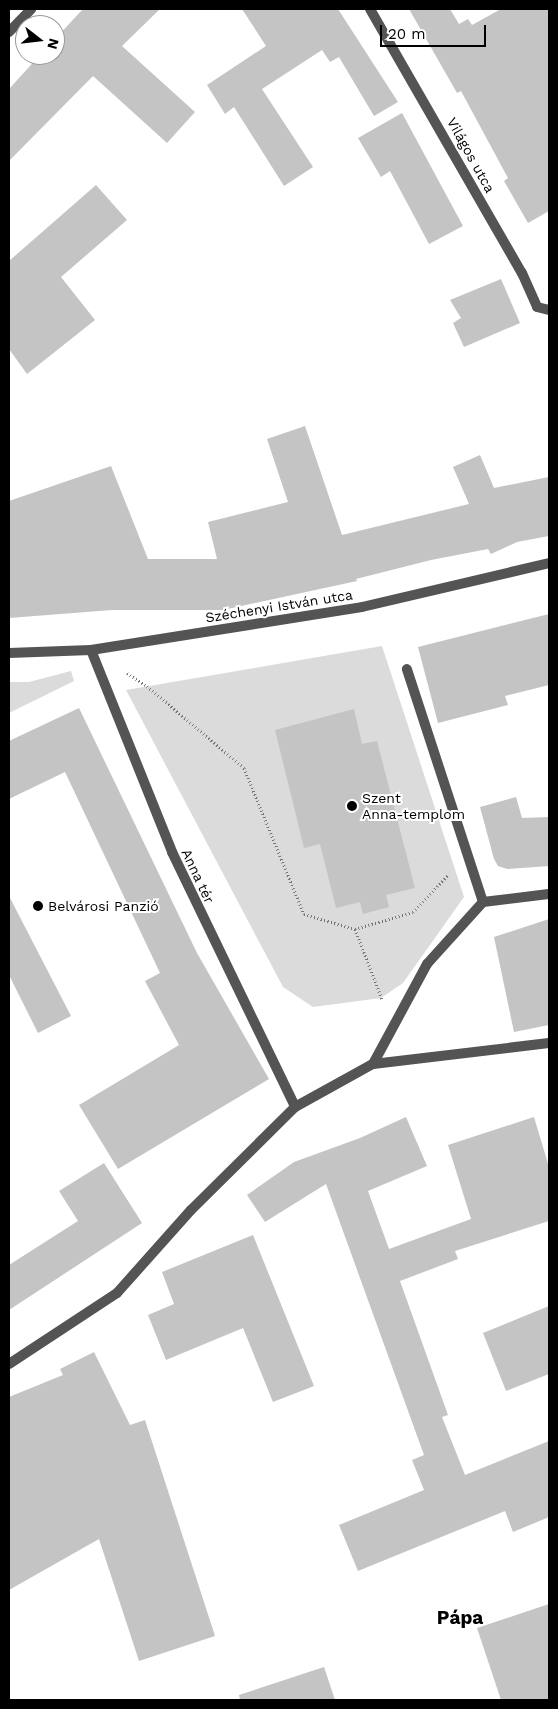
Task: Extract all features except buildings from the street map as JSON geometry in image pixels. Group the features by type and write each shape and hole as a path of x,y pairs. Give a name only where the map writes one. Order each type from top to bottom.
{"street":[{"path":"9,32 31,9"},
{"name":"Világos utca","path":"370,9 522,274 537,307 549,310"},
{"name":"Széchenyi István utca","path":"9,653 91,650 362,607 549,563"},
{"name":"Anna tér","path":"91,650 172,852 295,1107"},
{"path":"407,668 483,902"},
{"path":"373,1064 427,964 483,902 549,894"},
{"path":"9,1364 117,1293 191,1210 295,1107 373,1064 509,1046 549,1043"}],"path":[{"path":"147,686 244,768 304,914 355,929 412,912 455,868 469,860"},
{"path":"355,929 395,1024"}],"shaded area":[{"path":"382,646 464,897 403,983 381,998 313,1007 283,987 126,690"},
{"path":"71,671 74,681 9,713 9,682 29,682"}],"place":[{"name":"Szent Anna-templom","path":"352,806"},
{"name":"Belvárosi Panzió","path":"38,906"}],"district":[{"name":"Pápa","path":"460,1618"}]}
